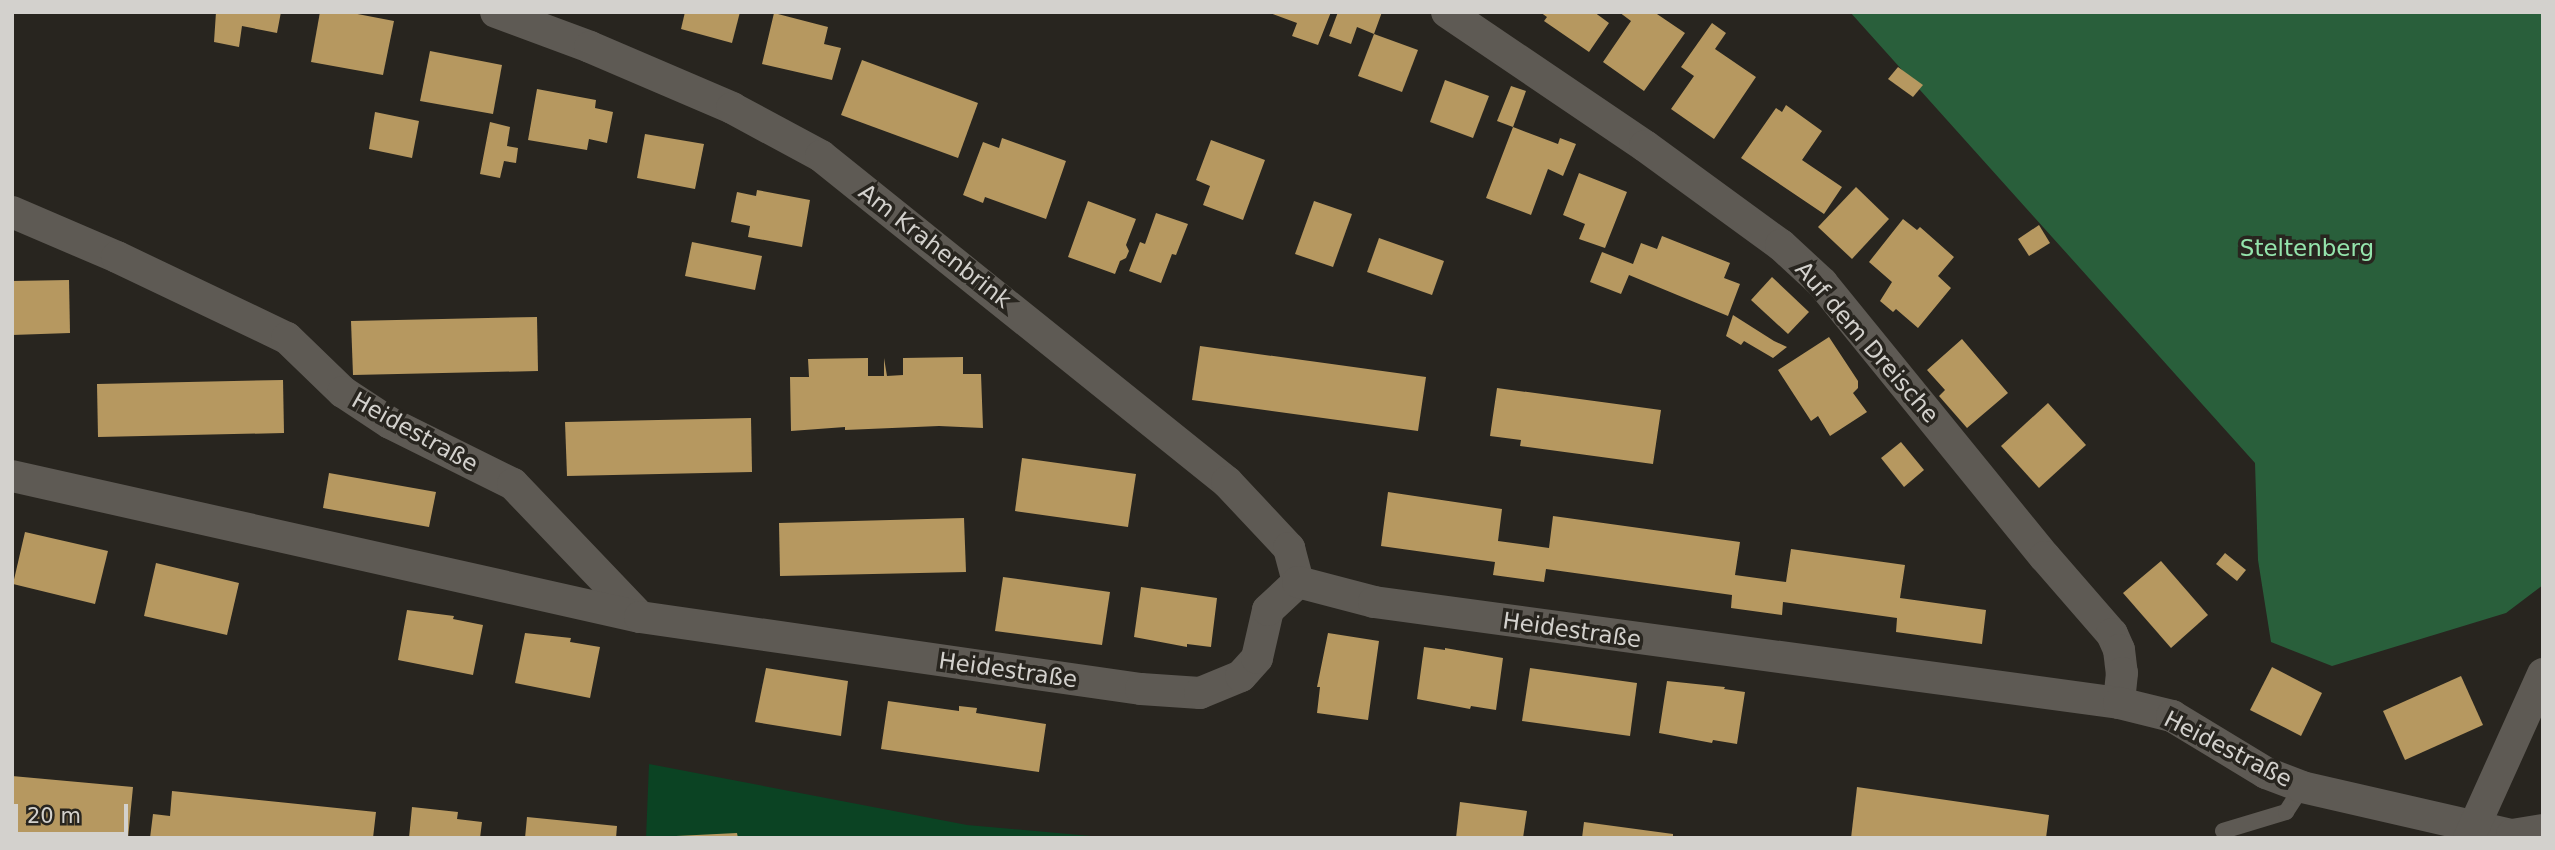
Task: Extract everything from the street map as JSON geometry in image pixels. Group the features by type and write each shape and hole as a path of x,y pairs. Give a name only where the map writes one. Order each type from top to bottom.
{"street":[{"name":"Am Krahenbrink","path":"496,12 590,47 732,108 821,156 1227,482 1289,548 1298,582"},
{"name":"Auf dem Dreische","path":"1447,12 1645,146 1782,245 1822,283 2045,557 2112,634 2119,650 2122,673 2119,703"},
{"name":"Heidestraße","path":"12,212 117,257 287,338 353,399 390,423 513,484 640,617"},
{"name":"Heidestraße","path":"12,476 640,617 1142,689 1200,694 1241,676 1257,657 1268,610 1298,582 1374,602 2119,703 2172,716 2266,773 2302,787 2471,831 2512,835 2543,830"},
{"path":"2471,831 2543,674"}],"lane":[{"path":"2223,831 2286,812 2302,787"}],"green space":[{"name":"Steltenberg","path":"1850,12 2543,12 2543,585 2506,613 2332,666 2271,642 2258,560 2255,463"},
{"path":"649,764 967,825 1113,838 646,838"}],"building":[{"path":"216,12 281,12 277,33 242,26 239,47 214,42"},
{"path":"320,12 347,12 394,21 383,75 311,62"},
{"path":"685,12 740,12 732,43 681,29"},
{"path":"1267,12 1331,12 1318,45 1292,36 1297,23"},
{"path":"1338,12 1382,12 1374,34 1357,27 1351,44 1329,36"},
{"path":"1540,12 1594,12 1609,23 1589,52 1544,21 1547,17"},
{"path":"1619,12 1654,12 1685,33 1644,91 1603,62 1631,21"},
{"path":"774,13 828,27 824,44 841,48 832,80 762,64"},
{"path":"1712,23 1726,33 1715,49 1756,77 1714,139 1671,109 1694,76 1681,67"},
{"path":"1374,34 1418,50 1402,92 1358,76"},
{"path":"430,51 502,65 493,114 420,101"},
{"path":"862,60 978,103 958,158 841,115"},
{"path":"1898,67 1923,85 1913,97 1888,79"},
{"path":"1445,80 1489,96 1473,138 1430,122"},
{"path":"1511,86 1526,91 1513,127 1497,121"},
{"path":"537,89 596,100 595,108 613,112 607,143 589,139 587,150 528,140"},
{"path":"1786,105 1822,131 1802,160 1842,187 1824,214 1741,158 1776,108 1782,112"},
{"path":"375,112 419,121 412,158 369,149"},
{"path":"490,122 510,127 507,146 518,148 516,163 504,161 500,178 480,174"},
{"path":"1513,127 1558,144 1560,138 1576,144 1563,176 1548,169 1531,215 1486,198"},
{"path":"645,134 704,144 695,189 637,178"},
{"path":"1002,138 1066,161 1046,219 985,197 983,203 963,195 983,142 999,148"},
{"path":"1211,140 1265,160 1243,220 1203,205 1210,186 1196,180"},
{"path":"1579,173 1627,192 1605,248 1579,239 1585,224 1563,215"},
{"path":"1856,187 1889,219 1852,259 1818,227"},
{"path":"757,190 810,200 802,247 748,237 750,226 731,222 737,192 756,196"},
{"path":"1088,201 1136,219 1126,245 1129,251 1126,258 1120,261 1115,274 1068,257"},
{"path":"1314,201 1352,214 1333,267 1295,254"},
{"path":"1156,213 1188,224 1161,283 1129,271 1140,242 1145,244"},
{"path":"1903,219 1917,230 1920,227 1954,257 1938,276 1951,288 1918,328 1896,309 1893,312 1880,301 1892,282 1869,262"},
{"path":"2039,225 2050,243 2029,256 2018,239"},
{"path":"1662,236 1730,263 1724,278 1740,284 1728,316 1629,275 1621,294 1590,282 1602,252 1633,264 1641,243 1657,249"},
{"path":"1379,238 1444,261 1432,295 1367,272"},
{"path":"692,242 762,256 755,290 685,276"},
{"path":"1772,277 1809,312 1788,334 1751,300"},
{"path":"69,280 70,333 12,335 12,281"},
{"path":"1733,315 1787,347 1773,358 1744,341 1741,345 1726,336"},
{"path":"537,317 538,371 353,375 351,321"},
{"path":"1829,337 1858,381 1858,388 1853,393 1867,412 1830,436 1818,416 1811,421 1778,370"},
{"path":"1962,339 2008,393 1967,428 1939,396 1945,390 1927,370"},
{"path":"1200,346 1426,377 1418,431 1192,400"},
{"path":"963,357 963,374 981,374 983,428 939,426 845,430 845,427 791,431 790,377 809,377 808,359 868,358 868,376 884,376 884,358 887,376 903,375 903,358"},
{"path":"283,380 284,433 98,437 97,384"},
{"path":"1497,388 1661,410 1653,464 1520,446 1521,440 1490,436"},
{"path":"2048,403 2086,445 2039,488 2001,446"},
{"path":"751,418 752,472 567,476 565,422"},
{"path":"1901,442 1924,470 1904,487 1881,458"},
{"path":"1022,458 1136,474 1128,527 1015,511"},
{"path":"329,473 436,492 429,527 323,508"},
{"path":"1388,492 1502,509 1498,541 1549,548 1553,516 1740,542 1735,575 1786,582 1791,549 1905,565 1900,598 1986,610 1982,644 1896,632 1897,618 1783,602 1782,615 1731,608 1732,595 1546,569 1544,582 1493,575 1495,562 1381,546"},
{"path":"964,518 966,572 780,576 779,523"},
{"path":"25,532 108,551 95,604 13,584"},
{"path":"2225,553 2246,570 2237,581 2216,564"},
{"path":"2161,561 2208,615 2171,648 2123,593"},
{"path":"156,563 239,583 227,635 144,616"},
{"path":"1003,577 1110,592 1102,645 995,631"},
{"path":"1141,587 1217,598 1211,647 1187,644 1187,647 1134,637"},
{"path":"407,610 454,616 453,619 483,625 473,675 398,660"},
{"path":"525,633 571,638 570,642 600,647 590,698 515,683"},
{"path":"1328,633 1379,641 1368,720 1317,713 1320,687 1317,687"},
{"path":"1424,647 1503,658 1496,710 1471,706 1470,709 1417,699"},
{"path":"2272,667 2322,693 2301,736 2250,710"},
{"path":"766,668 848,681 841,736 755,722"},
{"path":"1530,668 1637,683 1630,736 1522,721"},
{"path":"2461,676 2483,725 2405,760 2383,711"},
{"path":"1667,681 1725,687 1724,689 1745,692 1737,744 1713,740 1712,743 1659,733"},
{"path":"888,701 959,711 959,706 977,708 976,713 1046,724 1039,772 881,749"},
{"path":"12,776 133,787 128,838 12,838"},
{"path":"1857,787 2049,815 2046,838 1851,838"},
{"path":"172,791 376,812 373,838 150,838 153,814 170,816"},
{"path":"1460,802 1527,811 1523,838 1456,838"},
{"path":"412,807 458,812 457,819 482,822 480,838 409,838"},
{"path":"527,817 617,826 616,838 525,838"},
{"path":"1584,822 1673,834 1673,838 1582,838"},
{"path":"737,833 738,838 676,838 676,836"}]}
